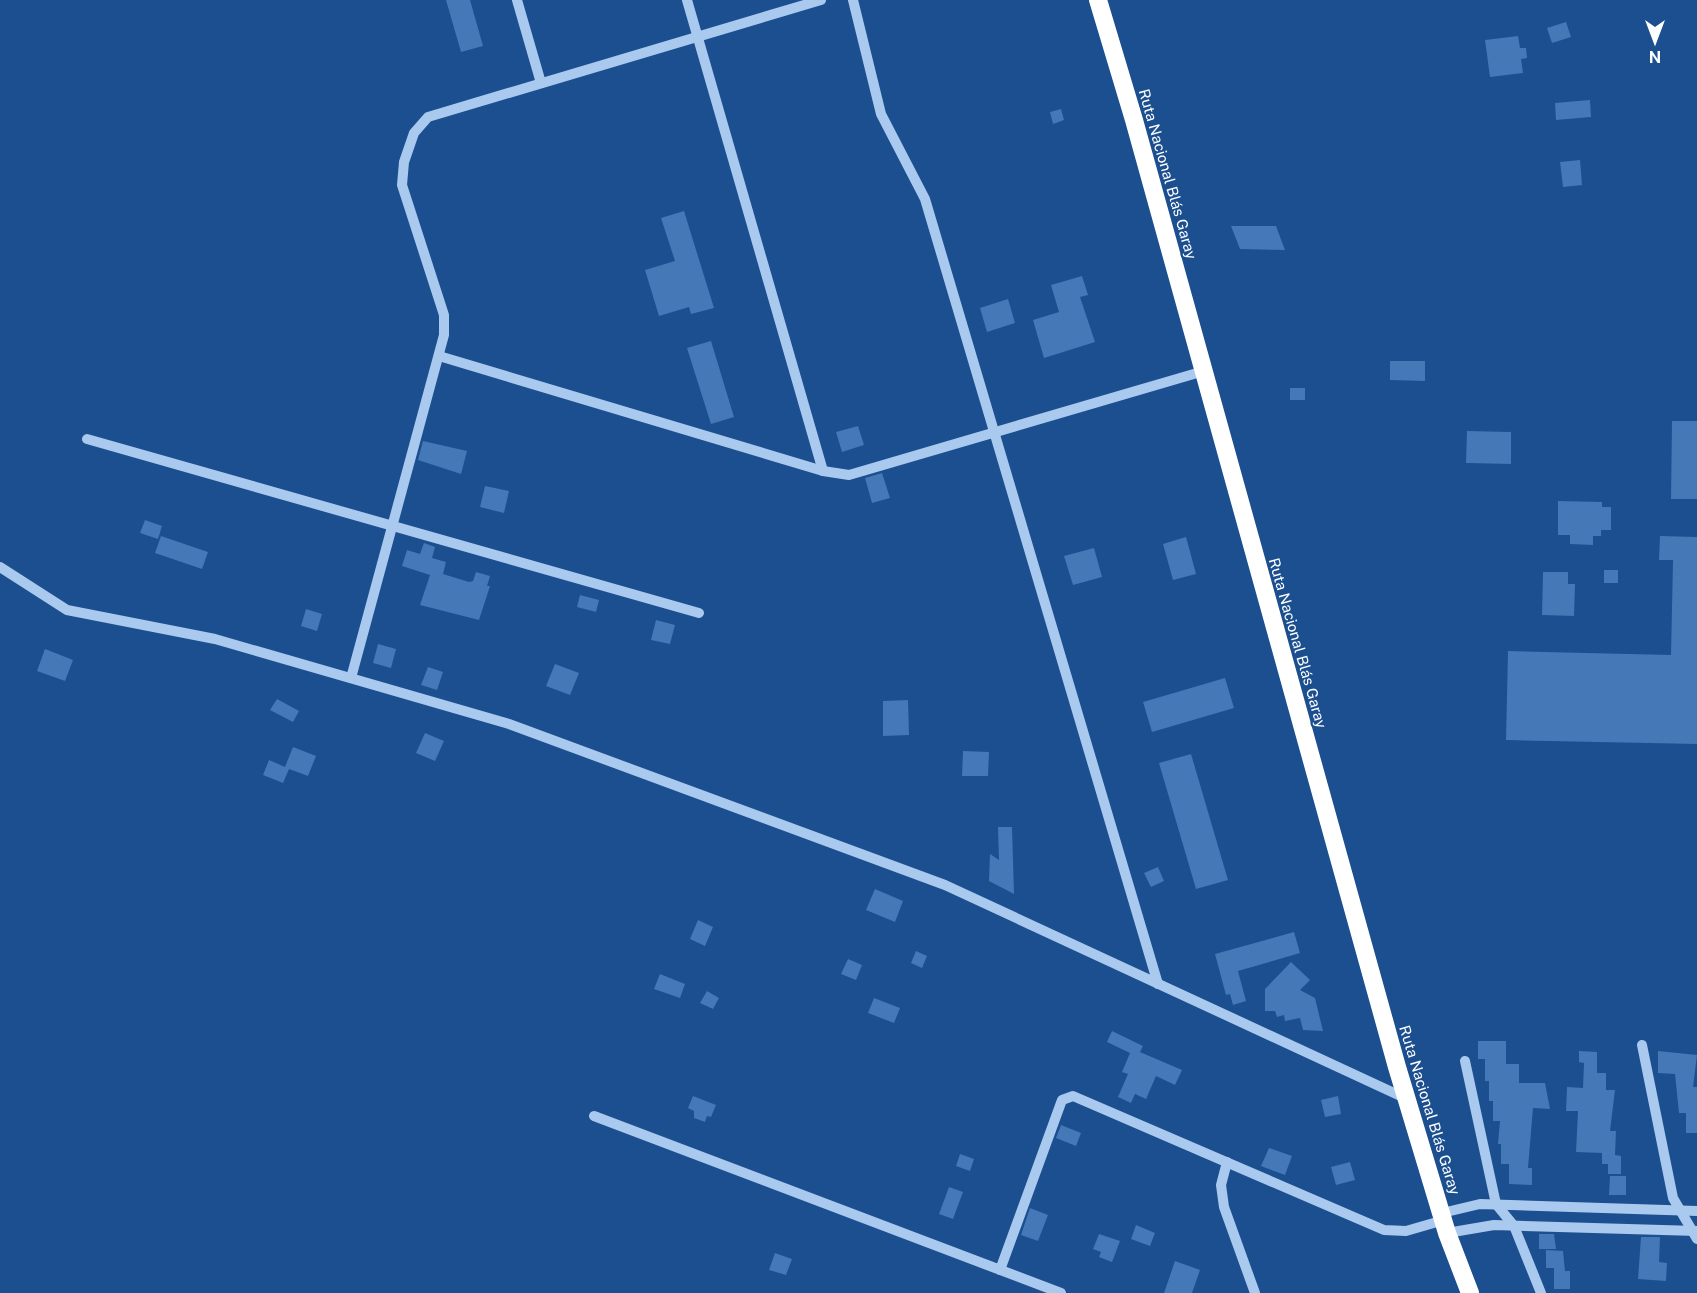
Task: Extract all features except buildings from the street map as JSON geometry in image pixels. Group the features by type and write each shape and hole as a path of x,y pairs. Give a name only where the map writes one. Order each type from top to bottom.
{"highway":[{"name":"Ruta Nacional Blás Garay","path":"1098,0 1134,120 1407,1099 1444,1222 1470,1293"}],"street":[{"path":"517,0 541,84"},
{"path":"687,0 823,471"},
{"path":"351,678 444,335 444,315 402,185 404,162 414,133 428,117 821,0"},
{"path":"854,0 880,114 925,199 1158,984"},
{"path":"439,356 823,471 849,475 1204,371"},
{"path":"87,439 699,613"},
{"path":"0,567 67,610 215,639 509,724 945,885 1407,1099"},
{"path":"1642,1045 1672,1197 1695,1234"},
{"path":"1465,1061 1496,1204 1514,1226 1541,1293"},
{"path":"1000,1270 1062,1100 1073,1096 1384,1230 1406,1231 1444,1222 1480,1204 1697,1211"},
{"path":"594,1116 1061,1293"},
{"path":"1227,1162 1221,1185 1224,1207 1255,1293"},
{"path":"1444,1222 1695,1234"}]}
